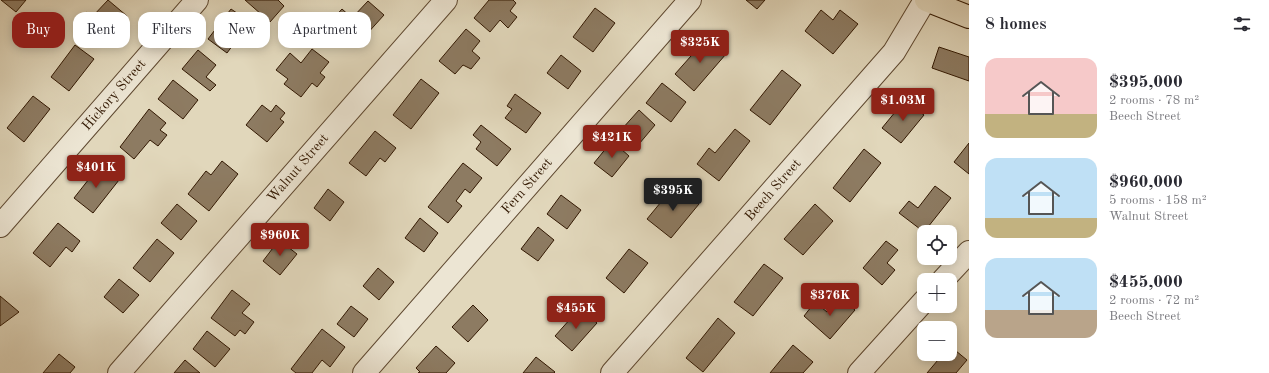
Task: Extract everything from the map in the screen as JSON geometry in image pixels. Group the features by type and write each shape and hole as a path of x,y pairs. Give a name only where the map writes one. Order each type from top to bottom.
{"main road":[{"path":"925,0 969,17"}],"street":[{"name":"Hickory Street","path":"0,226 197,0"},
{"name":"Walnut Street","path":"119,373 446,0"},
{"name":"Fern Street","path":"364,373 690,0"},
{"name":"Beech Street","path":"612,373 894,52 925,0"},
{"path":"950,273 969,252"},
{"path":"862,372 917,309"}],"building":[{"path":"1,0 26,0 16,12"},
{"path":"108,0 122,12 97,12"},
{"path":"245,0 278,0 284,6 270,22 270,12 259,12"},
{"path":"489,0 513,0 516,3 510,11 517,17 508,28 500,20 490,32 474,18"},
{"path":"746,0 765,0 757,9"},
{"path":"368,1 384,15 371,29 371,12 358,12"},
{"path":"595,8 615,23 593,52 573,37"},
{"path":"231,9 235,12 229,12"},
{"path":"821,10 833,20 840,10 858,24 833,54 805,31"},
{"path":"466,29 480,41 472,51 480,58 471,69 463,65 455,74 439,61"},
{"path":"214,31 214,43 208,39"},
{"path":"707,38 726,54 694,91 675,74"},
{"path":"939,47 969,57 969,81 932,68"},
{"path":"73,48 79,48 94,59 69,91 51,77"},
{"path":"220,48 231,48 227,53"},
{"path":"312,49 329,62 320,73 325,77 317,87 312,83 301,97 284,84 288,79 276,70 290,53 301,63"},
{"path":"198,50 216,65 206,77 216,85 210,91 182,69"},
{"path":"561,55 581,71 568,89 547,73"},
{"path":"782,70 801,85 770,125 750,110"},
{"path":"421,79 439,93 411,129 393,115"},
{"path":"173,80 198,100 183,119 158,99"},
{"path":"662,83 686,102 671,122 646,103"},
{"path":"515,94 541,113 526,133 505,118 512,109 507,106"},
{"path":"33,96 50,109 24,142 7,128"},
{"path":"905,100 924,115 901,143 882,128"},
{"path":"262,105 271,112 276,105 285,113 280,119 284,122 267,142 246,125"},
{"path":"149,109 166,123 160,130 167,135 158,146 150,140 134,159 120,147"},
{"path":"639,110 655,125 639,144 622,129"},
{"path":"481,125 511,149 497,166 476,149 481,142 473,135"},
{"path":"735,129 750,141 719,181 697,164 709,148 715,153"},
{"path":"375,131 396,148 385,162 380,158 366,176 349,163"},
{"path":"612,141 629,156 612,177 594,163"},
{"path":"969,143 969,174 954,162"},
{"path":"864,149 881,163 850,202 833,188"},
{"path":"222,161 238,174 209,211 188,194 206,171 211,175"},
{"path":"463,163 482,178 470,193 465,189 456,201 462,206 448,223 428,207"},
{"path":"100,165 119,180 93,213 74,198"},
{"path":"675,185 699,204 671,238 647,219"},
{"path":"935,186 951,198 930,225 917,225 917,227 899,213 909,201 918,208"},
{"path":"328,189 344,202 330,221 314,208"},
{"path":"561,195 581,210 567,229 547,214"},
{"path":"177,204 197,221 181,240 161,223"},
{"path":"815,204 833,221 803,255 784,239"},
{"path":"420,218 438,233 424,252 405,238"},
{"path":"58,223 80,241 72,252 66,247 50,267 33,253"},
{"path":"538,227 554,240 538,261 521,249"},
{"path":"157,239 174,253 150,282 133,268"},
{"path":"279,240 297,254 280,275 263,261"},
{"path":"886,241 898,250 887,263 895,270 882,285 863,268"},
{"path":"629,249 648,263 624,293 606,278"},
{"path":"764,264 783,278 753,316 734,302"},
{"path":"378,268 394,282 379,300 363,286"},
{"path":"119,279 139,295 123,313 104,297"},
{"path":"232,290 250,304 242,313 254,322 245,334 240,330 235,336 211,318"},
{"path":"0,296 19,312 0,326"},
{"path":"840,297 855,310 830,339 804,316 815,302 827,312"},
{"path":"473,305 488,320 468,342 452,327"},
{"path":"351,306 368,319 354,337 337,324"},
{"path":"580,308 597,323 572,351 555,336"},
{"path":"718,318 735,333 703,372 686,358"},
{"path":"322,329 345,347 330,367 322,360 312,373 296,373 291,369"},
{"path":"207,331 230,349 215,367 193,349"},
{"path":"793,345 813,362 803,373 770,373"},
{"path":"436,346 455,363 446,373 418,373 420,372 416,368"},
{"path":"957,352 967,360 956,373 927,373 937,361 957,361"},
{"path":"59,354 75,367 70,373 43,373"},
{"path":"536,357 555,372 523,373"},
{"path":"185,360 200,373 174,373"}]}
